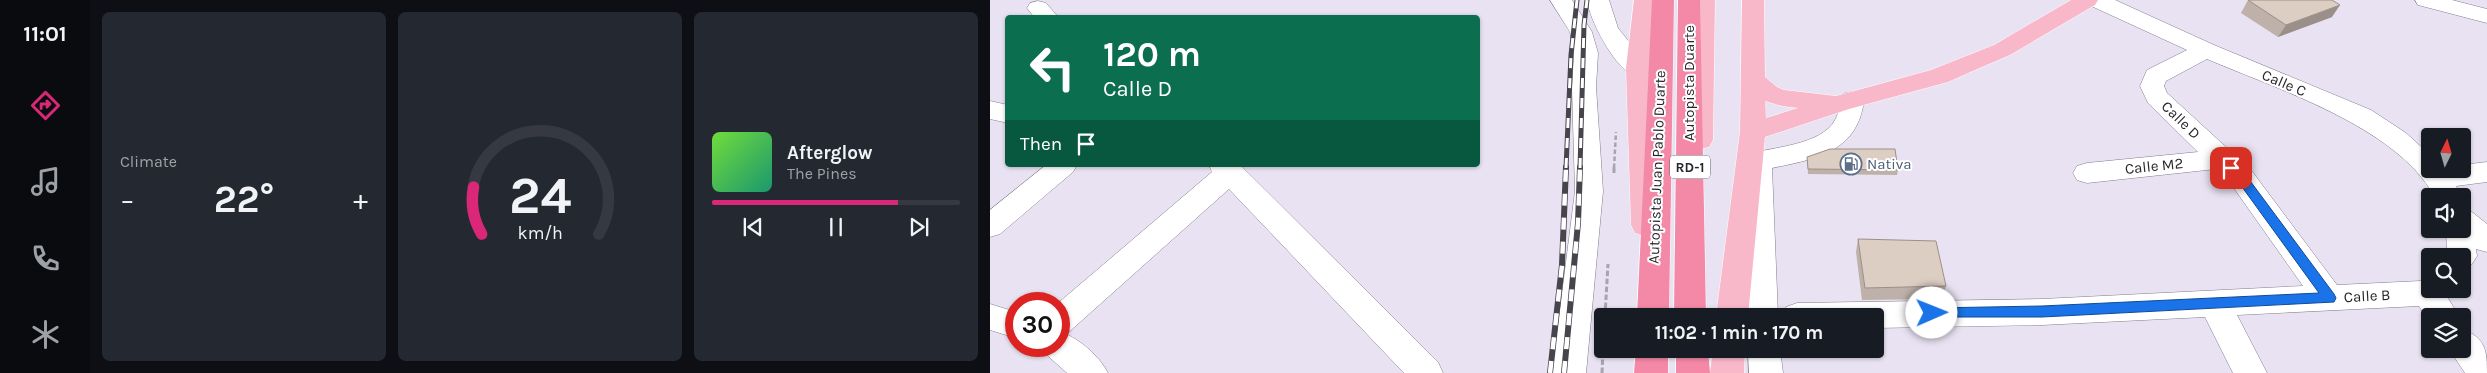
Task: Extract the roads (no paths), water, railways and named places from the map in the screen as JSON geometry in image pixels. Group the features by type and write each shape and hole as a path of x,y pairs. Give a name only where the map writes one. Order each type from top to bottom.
{"highway":[{"name":"Autopista Juan Pablo Duarte","path":"1653,308 1656,6"},
{"name":"Autopista Duarte","path":"1690,308 1694,6"},
{"path":"1692,358 1693,373"}],"main road":[{"path":"1742,0 1747,104 1753,121"},
{"path":"1733,308 1753,121 1752,0"},
{"path":"1753,121 1846,101 1939,76 1967,66 2002,50 2087,0"},
{"path":"1648,308 1638,68 1656,6"},
{"path":"1753,79 1768,93 1782,98 1846,101"},
{"path":"1727,373 1728,358"}],"street":[{"path":"1560,0 1581,32 1586,53 1584,87 1589,191 1569,373"},
{"path":"1598,0 1598,8 1608,32 1638,68"},
{"name":"Calle C","path":"2097,0 2206,50 2362,116 2398,139 2443,187"},
{"path":"2426,0 2487,16"},
{"name":"Calle D","path":"2206,50 2156,76 2152,86 2156,97 2241,177 2329,298"},
{"path":"1758,161 1788,155 1832,139 1846,124 1846,101"},
{"path":"990,110 1005,113"},
{"path":"1753,121 1758,161 1762,308"},
{"name":"Calle M2","path":"2087,173 2221,158"},
{"path":"990,226 1062,167"},
{"path":"1070,311 1226,168 1426,373"},
{"path":"2443,187 2487,172"},
{"path":"2471,228 2487,241"},
{"name":"Calle B","path":"1884,315 2042,312 2329,298 2435,299"},
{"path":"2214,303 2250,373"},
{"path":"990,317 1005,322"},
{"path":"1070,355 1091,373"},
{"path":"2471,355 2484,373"},
{"path":"1765,358 1766,373"}],"railway":[{"path":"1566,168 1571,55 1577,0"},
{"path":"1580,168 1584,25 1587,0"},
{"path":"1550,373 1562,265 1566,167"},
{"path":"1564,373 1578,223 1580,167"}],"place":[{"name":"Nativa","path":"1851,164"}]}
